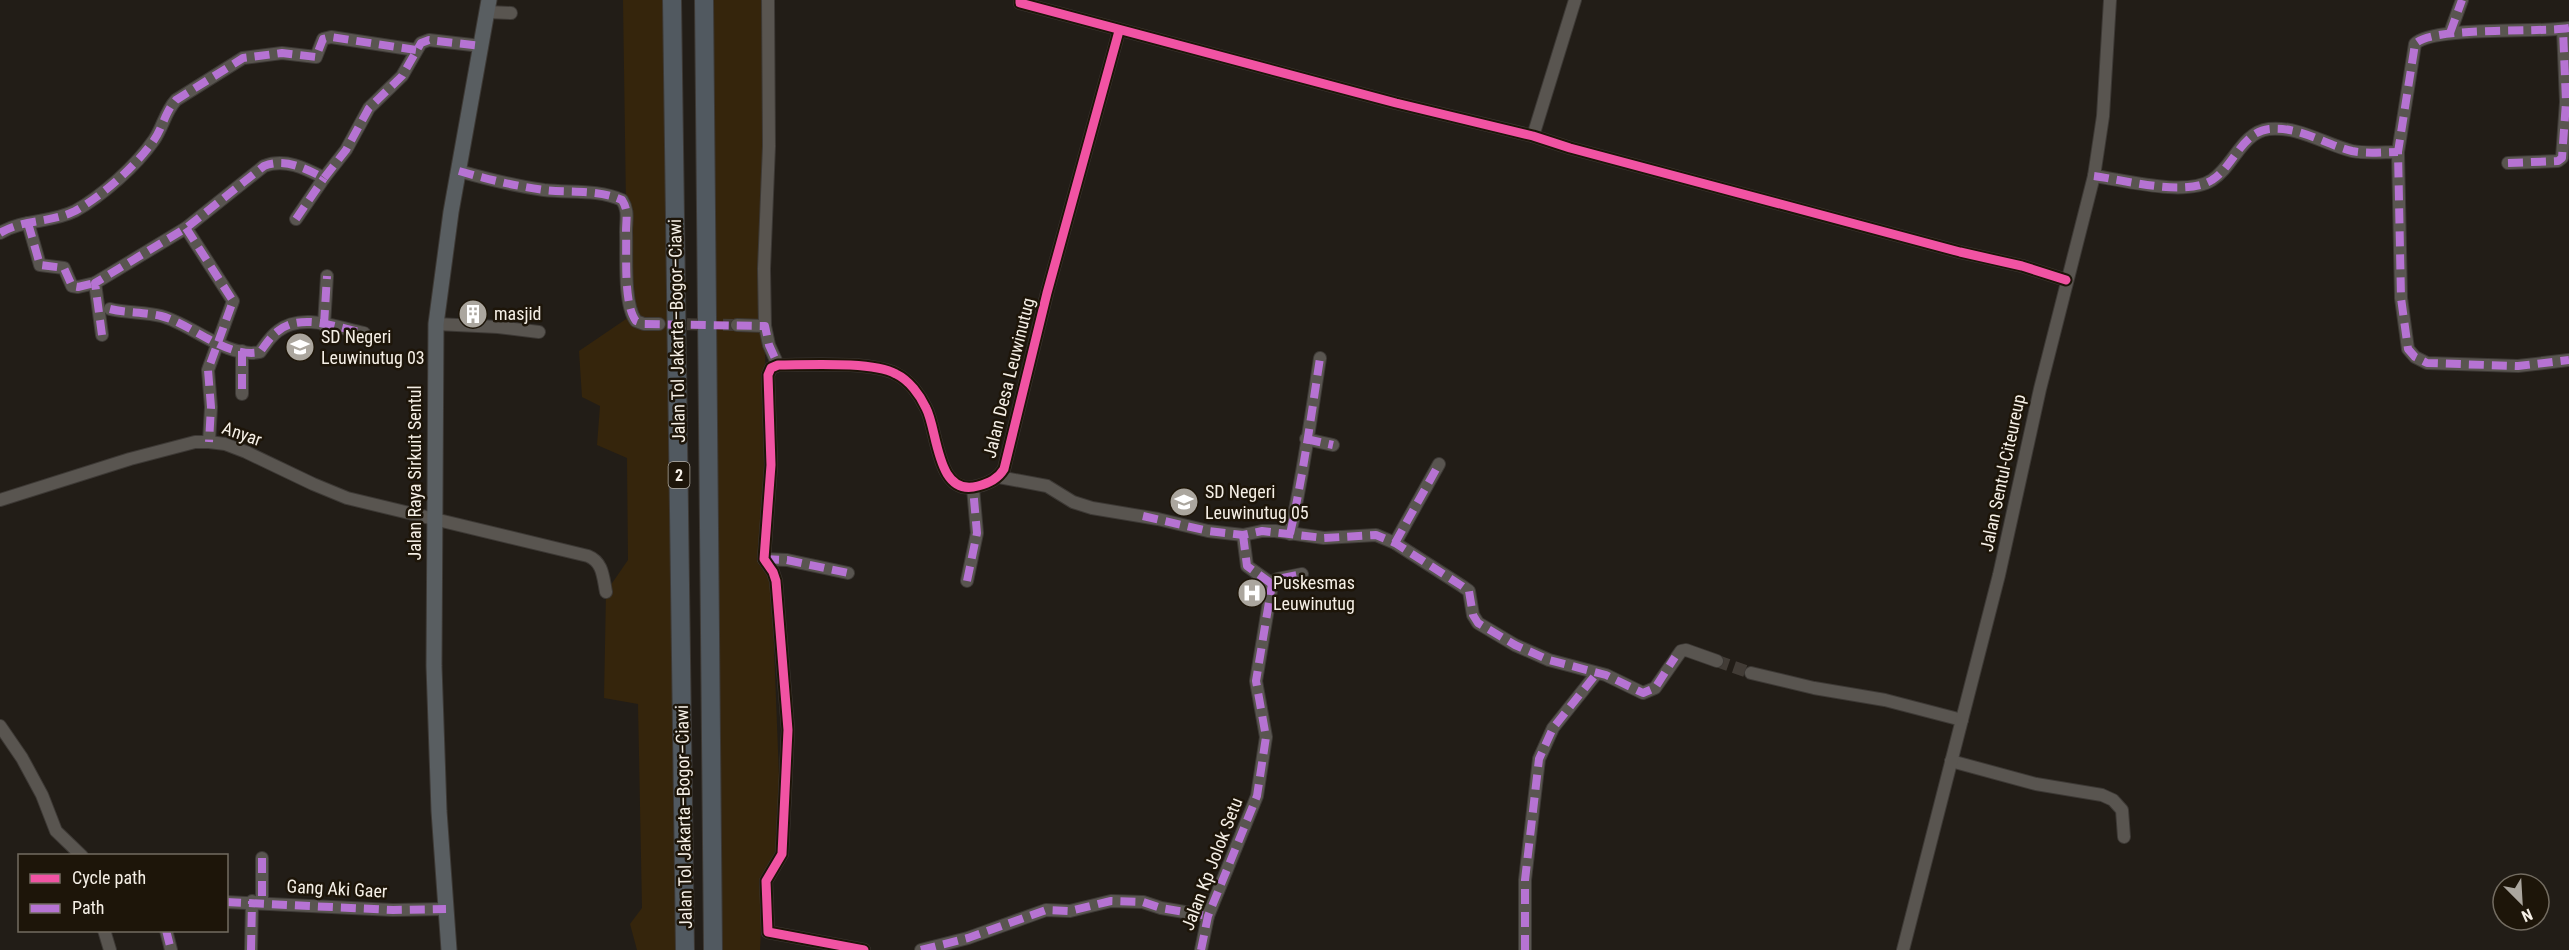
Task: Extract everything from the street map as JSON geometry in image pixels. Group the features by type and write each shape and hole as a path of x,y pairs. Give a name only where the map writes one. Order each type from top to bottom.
{"highway":[{"name":"Jalan Tol Jakarta–Bogor–Ciawi","path":"672,0 685,950"},
{"name":"Jalan Tol Jakarta–Bogor–Ciawi","path":"704,0 713,950"}],"main road":[{"name":"Jalan Raya Sirkuit Sentul","path":"449,950 434,666 436,324 459,171 488,6"}],"street":[{"path":"768,0 769,146 764,269 765,326 769,345 778,365"},
{"path":"1020,0 1020,3 1119,31 1533,136 1570,148 1960,252 2022,266 2066,280"},
{"path":"1533,136 1575,0"},
{"name":"Jalan Sentul-Citeureup","path":"1903,950 1999,575 2066,280 2094,176 2103,116 2110,0"},
{"path":"2450,33 2462,0"},
{"path":"488,6 511,13"},
{"path":"2508,163 2558,161 2562,158 2566,102 2566,29 2450,33 2420,39 2415,44 2398,152 2401,298 2408,350 2415,357 2427,363 2518,366 2569,360"},
{"name":"Jalan Desa Leuwinutug","path":"999,477 1004,469 1047,293 1119,31"},
{"path":"0,233 18,224 74,212 132,168 153,142 169,107 176,100 243,58 282,53 316,57 323,39 331,37 416,50"},
{"path":"296,219 346,150 369,108 402,76 421,43 429,40 481,46"},
{"path":"2094,176 2158,185 2196,186 2212,180 2253,134 2268,129 2295,130 2355,152 2398,152"},
{"path":"28,223 40,265 64,268 72,286 78,287 95,283 186,228 264,166 276,162 298,167 324,178"},
{"path":"459,171 502,183 545,190 601,193 622,200 628,212 626,229 629,307 636,321 644,324 659,324"},
{"path":"186,228 233,301 208,370 211,407 209,442"},
{"path":"324,325 327,276"},
{"path":"95,283 102,335"},
{"path":"110,309 161,316 217,343 242,351 260,352 266,341 280,329 296,322 316,322 364,333"},
{"path":"436,324 498,327 539,332"},
{"path":"737,324 765,326"},
{"path":"242,351 242,394"},
{"path":"1290,534 1301,483 1320,358"},
{"path":"864,950 768,932 766,881 782,854 788,730 776,581 764,559 771,465 768,375 771,368 778,365 867,367 896,374 914,389 927,409 935,444 949,475 961,486 973,488 977,533 967,581"},
{"path":"1306,439 1333,445"},
{"name":"Anyar","path":"0,500 130,459 195,442 225,444 347,498 593,558 602,572 606,592"},
{"path":"1395,543 1439,464"},
{"name":"Jalan Desa Leuwinutug","path":"973,488 999,477 1047,486 1073,502 1092,508 1208,531 1243,535 1262,531 1324,538 1376,535 1395,543 1469,591 1473,615 1478,623 1496,634 1532,654 1597,673 1643,693 1655,688 1681,651 1686,650 1718,661"},
{"path":"1243,535 1247,566 1274,582 1302,574"},
{"path":"764,559 787,560 848,573"},
{"name":"Jalan Kp Jolok Setu","path":"1201,950 1208,915 1257,796 1266,737 1256,681 1274,582"},
{"path":"1525,950 1525,880 1539,759 1553,728 1597,673"},
{"path":"1750,673 1814,688 1885,700 1962,720"},
{"path":"0,726 22,758 42,795 56,831 81,854"},
{"path":"1951,761 2036,784 2102,795 2113,800 2122,810 2124,837"},
{"path":"251,950 262,858"},
{"path":"921,950 968,938 1046,910 1070,911 1111,901 1143,902 1161,908 1208,915"},
{"name":"Gang Aki Gaer","path":"228,902 446,909"},
{"path":"105,932 110,950"},
{"path":"166,932 171,950"}],"shaded area":[{"path":"623,0 674,0 684,950 637,950 630,924 642,908 638,704 604,698 606,592 628,560 627,458 597,445 600,406 582,397 579,351 632,315 626,206"},
{"path":"704,0 771,0 764,269 767,483 764,559 771,569 782,854 769,873 768,932 761,931 760,950 713,950"}],"tunnel":[{"path":"669,324 737,325"},
{"path":"1717,661 1751,673"}],"marked path":[{"path":"2450,33 2462,0"},
{"path":"2569,28 2463,32 2425,38 2415,44 2398,152 2401,298 2408,349 2415,357 2427,363 2518,366 2569,360"},
{"path":"2508,163 2558,161 2562,158 2566,102 2563,29"},
{"path":"0,233 18,225 66,215 96,197 118,180 147,150 176,100 243,58 282,53 316,57 323,39 331,37 416,50"},
{"path":"102,335 95,283 186,228 264,166 287,164 324,178 346,150 369,108 402,76 421,43 429,40 481,46"},
{"path":"2094,176 2154,186 2201,185 2219,174 2252,136 2269,129 2291,130 2352,151 2398,152"},
{"path":"459,171 544,190 603,194 622,200 627,215 627,291 636,321 644,324 765,326 769,345 778,365"},
{"path":"296,219 324,178"},
{"path":"28,223 40,265 64,268 72,286 95,283"},
{"path":"186,228 233,301 208,370 211,407 209,442"},
{"path":"324,325 327,276"},
{"path":"110,309 161,316 222,346 247,353 260,352 278,331 288,325 298,323 320,323 364,333"},
{"path":"242,351 242,394"},
{"path":"1290,534 1320,358"},
{"path":"1306,439 1333,445"},
{"path":"1395,543 1439,464"},
{"path":"967,581 977,533 973,488"},
{"path":"1143,516 1208,531 1243,535 1262,531 1324,538 1376,535 1395,543 1469,591 1473,615 1478,623 1515,645 1549,660 1606,675 1643,693 1655,688 1675,657"},
{"path":"1243,535 1247,566 1272,584"},
{"path":"764,559 787,560 848,573"},
{"path":"1201,950 1208,916 1257,796 1266,737 1256,681 1272,584 1277,579 1302,574"},
{"path":"1525,950 1525,880 1539,759 1553,728 1597,673"},
{"path":"262,858 262,903"},
{"path":"251,950 252,901"},
{"path":"921,950 968,938 1046,910 1070,911 1111,901 1143,902 1161,908 1208,916"},
{"path":"228,902 393,910 446,909"},
{"path":"166,932 171,950"}],"cycle path":[{"path":"1020,0 1020,3 1396,103 1533,136 1570,148 1960,252 2022,266 2066,280"},
{"path":"864,950 768,932 766,881 782,854 788,730 776,581 764,559 771,465 768,375 771,368 778,365 822,364 872,367 896,374 910,384 924,403 941,460 946,472 954,482 964,487 978,486 999,475 1004,469 1047,293 1119,31"}],"place":[{"name":"masjid","path":"473,314"},
{"name":"SD Negeri Leuwinutug 03","path":"300,347"},
{"name":"SD Negeri Leuwinutug 05","path":"1184,502"},
{"name":"Puskesmas Leuwinutug","path":"1252,593"}]}
